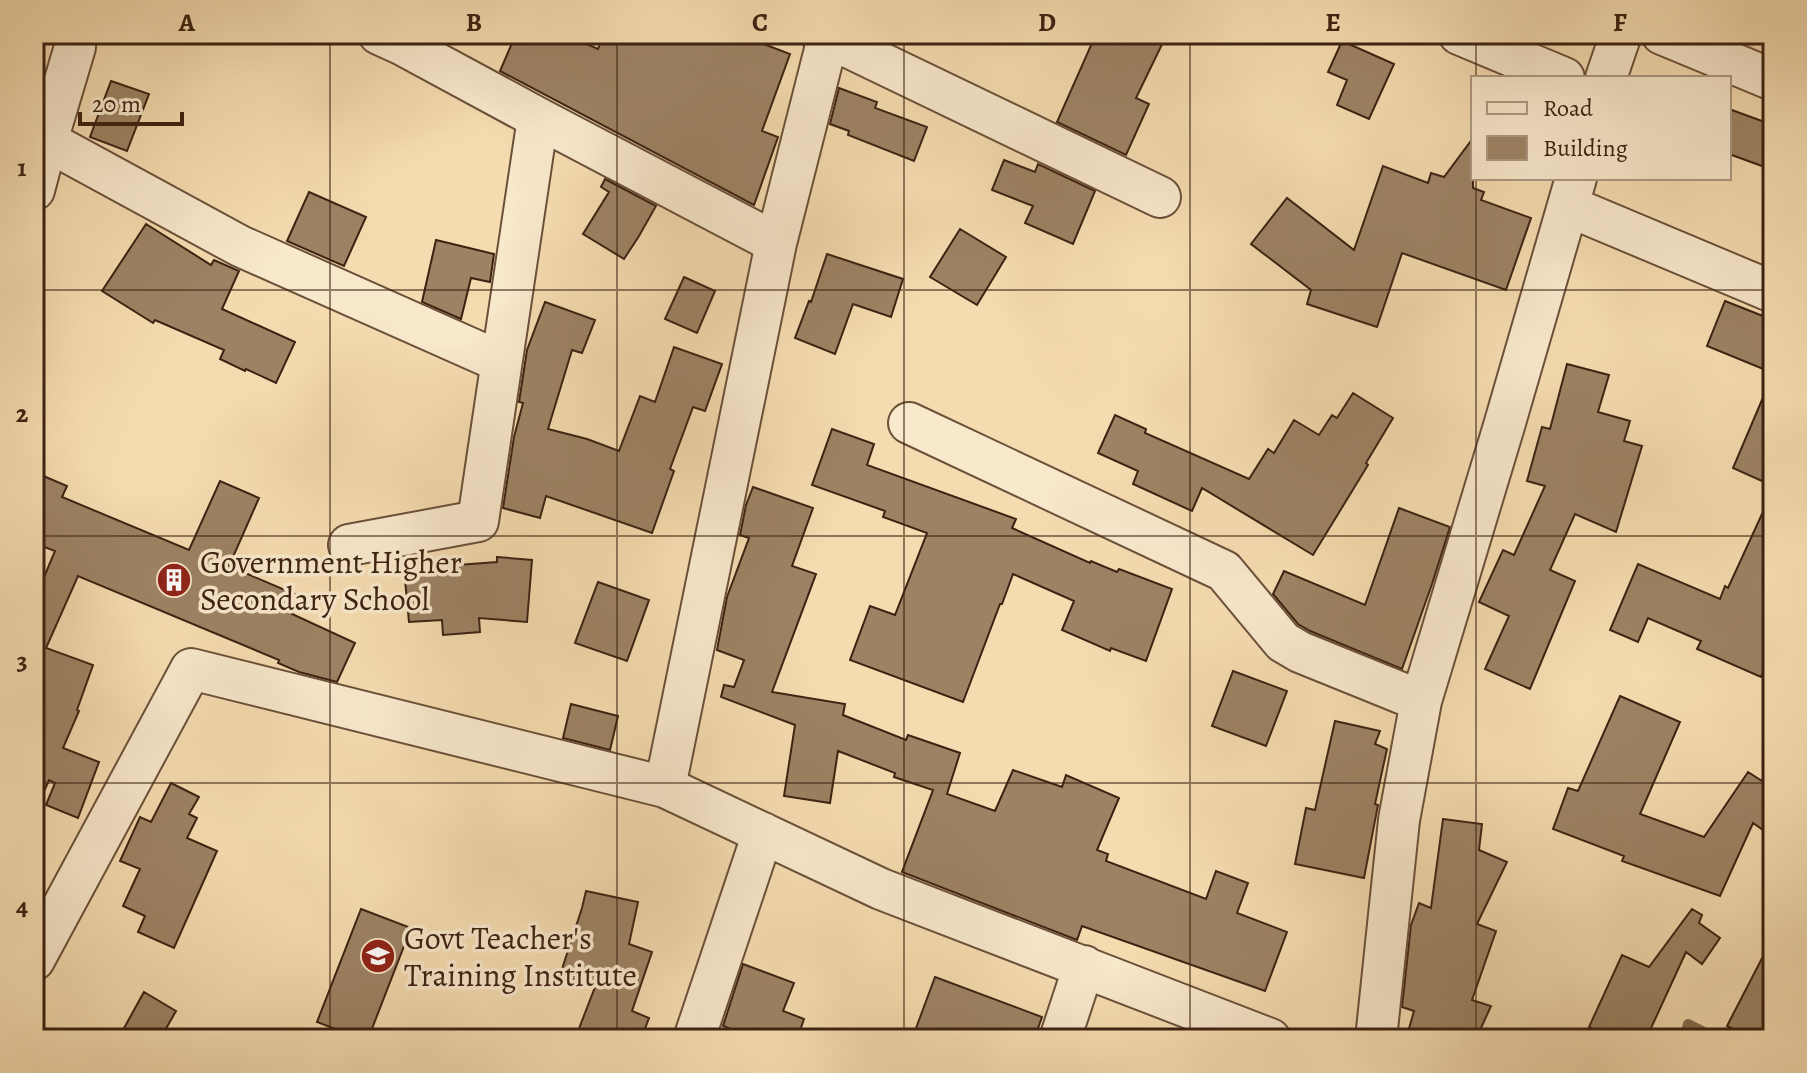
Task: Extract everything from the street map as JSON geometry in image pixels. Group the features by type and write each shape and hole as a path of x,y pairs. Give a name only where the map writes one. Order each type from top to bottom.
{"street":[{"path":"379,34 776,243"},
{"path":"1459,34 1559,76"},
{"path":"1607,76 1621,34"},
{"path":"1662,34 1773,80"},
{"path":"665,787 776,243 826,35 1160,197"},
{"path":"34,190 70,38"},
{"path":"349,545 478,521 538,118"},
{"path":"47,141 240,246 501,362"},
{"path":"1376,1039 1399,820 1421,701 1572,192 1773,292"},
{"path":"909,423 1224,571 1283,642 1300,652 1421,701"},
{"path":"34,960 191,669 665,787 881,889 1270,1039"},
{"path":"694,1039 763,833"},
{"path":"1060,1039 1084,966"}],"building":[{"path":"516,34 564,34 598,49 604,34 737,34 790,54 762,131 778,137 754,205 500,71"},
{"path":"1096,34 1167,34 1136,98 1149,104 1126,155 1057,122"},
{"path":"1342,41 1394,64 1369,119 1337,105 1347,80 1328,72"},
{"path":"111,81 149,94 127,151 90,137"},
{"path":"839,88 877,102 875,108 927,127 914,161 848,135 849,131 830,124"},
{"path":"1731,110 1773,125 1773,170 1731,155"},
{"path":"1471,141 1471,180 1473,188 1484,192 1481,200 1531,218 1506,290 1402,253 1377,327 1307,304 1311,290 1251,244 1287,198 1354,250 1383,166 1428,183 1431,173 1444,177"},
{"path":"1004,160 1035,172 1038,164 1095,191 1073,244 1025,223 1033,206 992,190"},
{"path":"605,179 656,206 624,259 583,234 609,192 601,187"},
{"path":"309,192 366,217 344,266 287,241"},
{"path":"146,224 211,265 214,260 239,271 222,309 295,342 276,383 220,359 224,350 155,320 153,323 102,291"},
{"path":"960,229 1006,257 977,305 930,277"},
{"path":"436,240 494,254 490,282 471,278 461,319 422,302"},
{"path":"827,254 903,279 891,317 853,304 835,354 795,338"},
{"path":"684,277 715,291 697,333 665,319"},
{"path":"1725,301 1773,320 1773,373 1707,346"},
{"path":"545,302 595,320 582,353 572,350 548,429 619,451 640,396 655,402 674,347 722,364 705,411 693,407 670,469 674,471 652,533 546,496 540,518 503,508 514,437 523,403 519,402 527,350"},
{"path":"1567,364 1609,375 1598,412 1630,421 1624,441 1642,446 1616,532 1575,514 1550,570 1575,581 1530,689 1485,669 1509,616 1479,602 1503,550 1514,555 1545,486 1527,481 1542,427 1550,429"},
{"path":"1773,374 1773,462 1764,482 1733,468"},
{"path":"1353,393 1393,418 1313,555 1202,488 1192,511 1133,484 1138,471 1098,453 1115,415 1146,429 1145,433 1249,479 1268,449 1274,453 1294,420 1319,435 1332,415 1337,418"},
{"path":"832,429 874,444 867,465 1016,519 1012,528 1090,563 1117,572 1119,569 1172,589 1146,661 1111,648 1110,651 1062,630 1074,601 1013,574 963,702 850,660 870,606 895,615 927,533 883,517 885,511 812,485"},
{"path":"34,472 67,486 62,497 189,550 220,481 259,498 229,566 299,596 292,614 355,643 337,682 299,672 278,663 279,660 78,576 46,648 93,665 79,711 63,748 99,762 78,818 46,805 55,783 49,780 34,814 34,601 55,551 42,546 34,564"},
{"path":"753,487 813,508 792,566 816,574 772,692 845,704 843,715 906,740 908,735 960,753 947,794 995,811 1013,770 1062,787 1066,775 1119,798 1097,850 1108,854 1106,861 1206,899 1216,871 1248,883 1237,913 1287,932 1265,991 1082,926 1077,940 902,872 933,790 894,777 895,773 838,751 830,803 784,796 795,725 721,697 724,685 734,687 744,660 717,650 727,597 749,538 740,535"},
{"path":"1773,490 1773,651 1761,677 1697,649 1701,641 1648,618 1638,642 1610,630 1638,564 1720,599"},
{"path":"1399,508 1450,527 1402,669 1310,631 1298,624 1273,594 1284,571 1365,605"},
{"path":"497,557 532,560 527,622 479,618 480,632 443,635 442,620 409,622 404,569 497,562"},
{"path":"598,582 649,600 627,661 575,643"},
{"path":"1233,671 1287,691 1266,746 1212,726"},
{"path":"1620,696 1680,722 1640,814 1704,837 1748,772 1773,788 1773,837 1753,823 1720,896 1622,861 1624,856 1553,829 1568,788 1578,791"},
{"path":"571,704 618,716 610,750 563,738"},
{"path":"1335,721 1380,731 1375,744 1387,749 1364,878 1295,864 1306,808 1315,810"},
{"path":"171,783 199,797 189,814 197,818 187,838 217,851 174,948 138,932 145,916 123,906 140,869 120,861 140,817 151,822"},
{"path":"1443,819 1482,824 1479,850 1507,862 1477,924 1496,931 1472,1000 1491,1006 1476,1039 1406,1039 1414,1011 1402,1007 1411,925 1419,903 1431,908"},
{"path":"586,891 638,902 629,944 652,952 632,1011 649,1018 641,1039 575,1039 595,987 560,975"},
{"path":"361,909 411,928 368,1039 317,1022"},
{"path":"1692,909 1702,915 1699,923 1720,938 1702,964 1686,952 1646,1039 1615,1039 1589,1027 1622,955 1649,967"},
{"path":"1773,937 1773,1039 1753,1039 1727,1026"},
{"path":"743,964 794,983 783,1011 804,1019 797,1039 759,1039 723,1026"},
{"path":"935,977 1042,1017 1034,1039 912,1039"},
{"path":"144,992 176,1011 160,1039 118,1039"}],"waterway":[{"path":"1684,1039 1688,1024 1718,1039"}],"place":[{"name":"Government Higher Secondary School","path":"174,580"},
{"name":"Govt Teacher's Training Institute","path":"378,956"}]}
